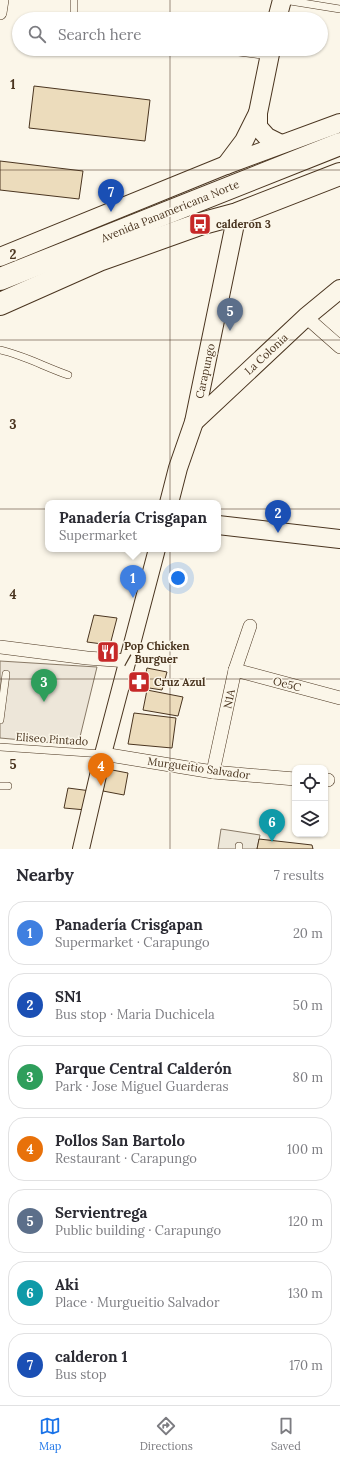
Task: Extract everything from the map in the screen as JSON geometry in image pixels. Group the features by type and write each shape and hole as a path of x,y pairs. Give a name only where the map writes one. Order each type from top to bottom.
{"highway":[{"name":"Avenida Panamericana Norte","path":"0,279 340,144"},
{"name":"Avenida Panamericana Norte","path":"0,304 99,260 200,224 237,214 340,174"}],"main road":[{"path":"280,12 283,0"},
{"path":"269,56 258,113 258,127 266,137 281,144"},
{"path":"226,165 244,141 258,113"},
{"name":"Avenida Panamericana Norte","path":"0,257 226,165 340,123"},
{"name":"Carapungo","path":"170,500 178,468 194,422 237,214"},
{"name":"La Colonia","path":"194,422 306,317 340,289"},
{"path":"221,525 340,539"}],"street":[{"path":"0,13 2,0"},
{"path":"306,317 340,347"},
{"path":"81,849 103,754 156,552"},
{"name":"N1A","path":"213,772 235,670 250,626"},
{"path":"0,647 87,658 128,661"},
{"name":"Oe5C","path":"235,670 340,698"},
{"name":"Murgueitio Salvador","path":"103,754 213,772 292,779"}],"lane":[{"path":"74,0 74,12"},
{"path":"283,0 340,9"},
{"path":"0,350 68,375"},
{"path":"0,720 6,674"},
{"name":"Eliseo Pintado","path":"0,747 103,754"}],"shaded area":[{"path":"0,661 97,667 78,745 0,738"},
{"path":"221,829 260,835 257,849 218,849"}],"building":[{"path":"34,86 150,100 145,141 29,128"},
{"path":"0,161 83,171 79,199 0,190"},
{"path":"94,615 117,618 110,645 87,642"},
{"path":"147,668 167,672 162,690 143,687"},
{"path":"147,690 183,697 178,716 143,710"},
{"path":"134,713 176,718 172,748 128,744"},
{"path":"107,769 128,773 124,795 103,791"},
{"path":"68,788 91,791 86,810 64,808"},
{"path":"259,839 312,845 313,849 257,849"}],"place":[{"name":"calderon 1","path":"111,212"},
{"name":"calderon 3","path":"200,224"},
{"name":"Servientrega","path":"230,331"},
{"name":"SN1","path":"278,533"},
{"name":"Panadería Crisgapan","path":"133,598"},
{"name":"Pop Chicken / Burguer","path":"108,652"},
{"name":"Cruz Azul","path":"139,682"},
{"name":"Parque Central Calderón","path":"44,702"},
{"name":"Pollos San Bartolo","path":"101,786"},
{"name":"Aki","path":"272,842"}]}
